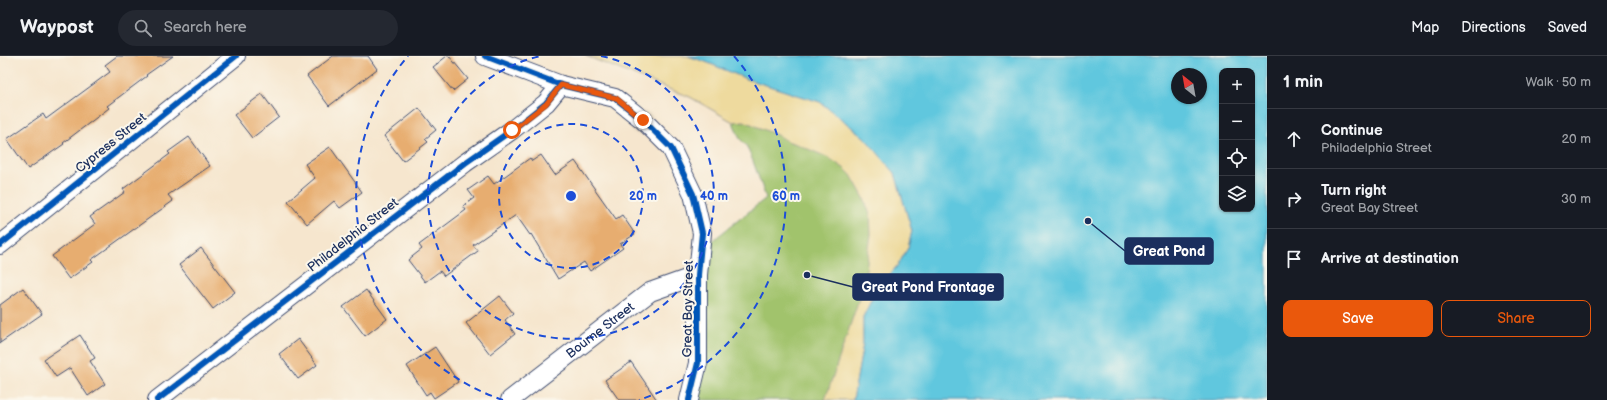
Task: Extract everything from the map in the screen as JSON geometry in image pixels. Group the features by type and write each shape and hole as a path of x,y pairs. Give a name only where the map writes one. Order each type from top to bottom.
{"street":[{"name":"Cypress Street","path":"0,245 236,56"},
{"name":"Great Bay Street","path":"485,56 561,85 616,98 643,120 671,148 694,194 702,233 698,275 698,363 689,400"},
{"name":"Philadelphia Street","path":"157,400 470,159 546,104 561,85"},
{"name":"Bourne Street","path":"510,400 650,292 698,275"}],"green space":[{"path":"744,121 787,141 880,166 852,400 695,400 702,249 766,198 753,161 746,145 740,139 733,122"}],"sand":[{"path":"586,56 688,56 706,62 747,79 820,102 864,137 883,157 895,173 912,231 908,248 898,265 885,280 872,299 863,317 863,344 853,400 825,400 864,284 871,234 870,215 864,198 851,175 829,158 744,121 733,122 690,97"}],"water":[{"path":"688,56 1267,56 1267,400 853,400 863,344 863,317 872,299 885,280 898,265 908,248 912,231 895,173 864,137 820,102 747,79"}],"building":[{"path":"117,56 173,56 107,106 109,108 63,143 64,144 28,169 7,139 43,114 46,119 110,72 105,65"},
{"path":"333,56 368,56 377,69 329,106 307,76"},
{"path":"449,56 468,79 453,91 433,67"},
{"path":"262,94 279,117 252,138 234,115"},
{"path":"419,108 436,130 425,139 428,142 403,161 384,136"},
{"path":"189,137 210,166 168,195 173,201 91,260 93,262 69,279 52,256 95,224 90,217 125,192 123,189 170,154 168,152"},
{"path":"330,147 362,192 340,208 334,201 307,224 288,201 315,178 305,164"},
{"path":"541,155 555,175 575,161 616,219 622,215 635,234 620,244 623,248 590,271 584,262 558,279 531,234 530,235 516,215 473,245 478,251 444,276 440,271 425,282 408,260 422,249 419,245 466,210 463,206 474,198 468,190 488,176 494,184 530,158 532,161"},
{"path":"201,248 235,292 213,309 179,265"},
{"path":"23,288 42,314 0,343 0,305"},
{"path":"366,290 387,319 365,336 343,307"},
{"path":"500,296 513,313 505,320 515,334 490,354 466,323"},
{"path":"80,335 95,358 90,361 105,384 88,396 70,368 56,377 44,359"},
{"path":"298,339 317,365 298,379 279,354"},
{"path":"435,347 458,382 434,398 430,392 426,395 407,366"},
{"path":"631,362 657,400 619,400 605,380"}],"cycle path":[{"path":"0,245 236,56"},
{"path":"485,56 561,85 615,98 643,120 671,148 693,194 702,233 698,275 698,363 689,400"},
{"path":"157,400 465,163 512,130 546,103 561,85"}],"place":[{"name":"Great Pond","path":"1088,221"},
{"name":"Great Pond Frontage","path":"807,275"}],"route":[{"path":"512,130 546,104 561,85 616,98 643,120"}]}
